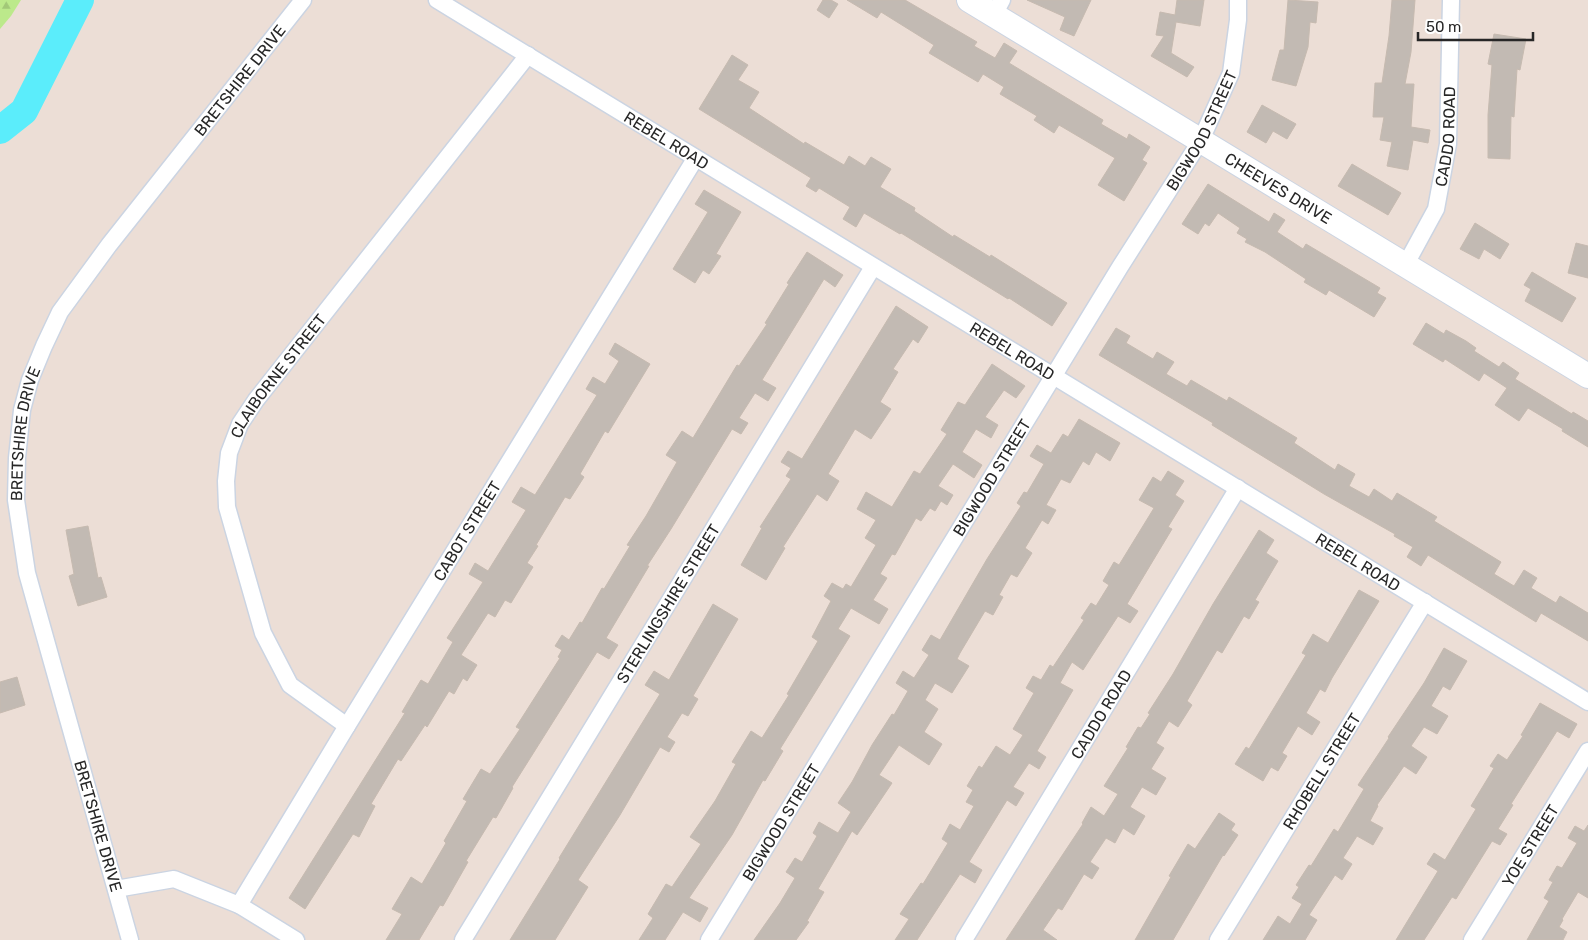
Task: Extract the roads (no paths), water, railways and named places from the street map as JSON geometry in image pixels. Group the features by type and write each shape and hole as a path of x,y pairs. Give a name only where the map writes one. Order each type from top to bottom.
{"street":[{"name":"BRETSHIRE DRIVE","path":"130,940 27,573 16,500 17,458 22,410 44,346 60,312 115,238 303,0"},
{"name":"REBEL ROAD","path":"437,0 1588,702"},
{"name":"CHEEVES DRIVE","path":"970,0 998,8 1201,140 1588,376"},
{"name":"BIGWOOD STREET","path":"709,940 1120,267 1201,140 1231,73 1238,20 1238,0"},
{"name":"CADDO ROAD","path":"1406,264 1436,209 1448,144 1451,0"},
{"name":"CLAIBORNE STREET","path":"346,726 290,685 262,634 227,507 226,481 229,452 240,424 256,400 528,55"},
{"name":"CABOT STREET","path":"239,905 346,726 695,159"},
{"name":"STERLINGSHIRE STREET","path":"463,940 873,267"},
{"name":"CADDO ROAD","path":"964,940 1238,488"},
{"name":"RHOBELL STREET","path":"1218,940 1425,602"},
{"name":"YOE STREET","path":"1472,940 1588,751"},
{"path":"116,889 174,879 239,905 296,940"}],"waterway":[{"path":"0,130 24,111 80,0"}]}
